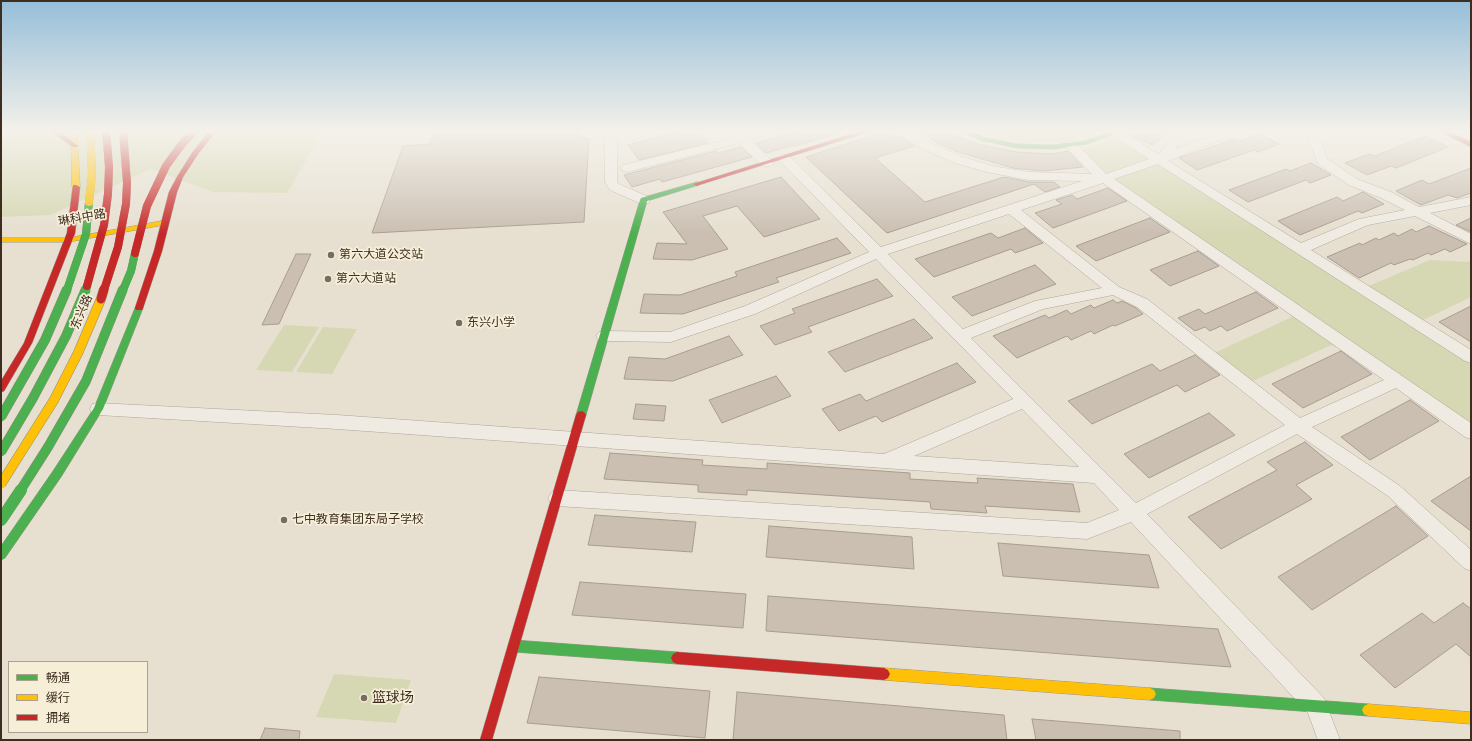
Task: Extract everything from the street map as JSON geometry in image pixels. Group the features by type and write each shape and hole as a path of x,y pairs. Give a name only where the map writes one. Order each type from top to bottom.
{"main road":[{"path":"1,389 28,343 50,289 69,236 74,211 77,182 76,165"},
{"path":"1,417 45,340 67,290 84,240 88,218 92,165"},
{"name":"东兴路","path":"1,452 33,398 66,336 91,275 104,225 108,194 109,165"},
{"name":"东兴路","path":"1,484 54,400 80,347 103,294 119,241 126,204 126,165"},
{"path":"1,520 48,447 86,382 131,271 147,206 167,165"},
{"path":"1,555 57,474 98,409 134,322 158,251 173,192 188,165"},
{"path":"486,740 644,200 762,165"},
{"path":"69,236 166,218 182,197"},
{"path":"74,211 77,220 82,225 92,229"},
{"name":"琳科中路","path":"1,240 69,236 92,229 108,229 166,218"},
{"name":"琳科中路","path":"1,236 69,236"},
{"path":"514,646 1471,718"}],"street":[{"path":"611,165 611,182 614,187 644,200"},
{"path":"627,168 641,165"},
{"path":"791,165 1099,476 1316,706 1330,740"},
{"path":"975,165 1029,176 1104,178"},
{"path":"1089,165 1098,174 1471,432"},
{"path":"604,336 671,338 750,310 878,253 1145,165"},
{"path":"1166,165 1471,356"},
{"path":"1327,165 1353,182 1386,195 1471,240"},
{"path":"1300,248 1364,222 1471,201"},
{"path":"1011,209 1114,290 1142,303 1298,426 1394,491 1471,562"},
{"path":"960,336 1040,305 1114,290"},
{"path":"557,498 1087,531 1133,512 1298,426 1398,381"},
{"path":"886,461 1025,401"},
{"path":"98,409 329,421 1099,476"}],"green space":[{"path":"1,165 304,165 287,193 213,192 151,169 50,215 1,217"},
{"path":"1093,165 1162,165 1364,288 1430,260 1467,262 1471,260 1471,297 1419,322 1471,355 1471,433 1356,354 1331,345 1249,383 1212,354 1292,317 1273,293"},
{"path":"284,325 319,327 292,372 256,370"},
{"path":"323,327 357,329 332,374 296,372"},
{"name":"篮球场","path":"334,674 411,680 396,723 316,717"}],"building":[{"path":"396,165 587,165 584,222 372,233"},
{"path":"664,165 725,165 662,182 660,179 632,187 624,175"},
{"path":"814,165 882,165 925,202 1004,177 1029,182 1054,182 1060,187 1045,192 1034,184 887,233"},
{"path":"1001,165 1081,165 1083,167 1043,171 1013,168"},
{"path":"1189,165 1212,165 1197,170"},
{"path":"1307,165 1314,165 1331,175 1310,183 1306,180 1248,202 1229,190 1286,169 1290,171"},
{"path":"1348,165 1404,165 1396,168 1391,166 1367,175"},
{"path":"1471,168 1471,193 1457,198 1448,195 1421,205 1396,191 1422,180 1429,184"},
{"path":"781,177 820,219 764,237 737,206 703,216 728,249 692,260 653,259 657,243 687,244 663,212"},
{"path":"1108,188 1127,201 1053,228 1035,213 1062,204 1056,200 1072,195 1077,199"},
{"path":"1363,192 1384,204 1362,213 1358,211 1300,235 1278,221 1337,197 1343,201"},
{"path":"1150,218 1170,232 1096,261 1076,246"},
{"path":"1471,218 1471,232 1456,225"},
{"path":"1429,226 1467,244 1450,252 1445,249 1431,255 1428,253 1413,260 1410,259 1394,265 1391,263 1359,278 1327,257 1360,243 1362,245 1376,238 1379,240 1394,233 1398,236 1412,229 1416,232"},
{"path":"1025,228 1043,243 1015,253 1011,249 934,277 915,259 991,233 998,238"},
{"path":"837,238 851,253 776,278 779,282 683,314 640,313 644,294 680,295 737,276 735,272"},
{"path":"1198,251 1219,266 1170,286 1150,270"},
{"path":"296,254 311,254 279,324 262,325"},
{"path":"1035,265 1056,284 972,316 952,297"},
{"path":"877,279 893,296 808,327 812,332 775,345 760,326 795,313 792,309"},
{"path":"1256,292 1278,308 1227,331 1221,326 1210,331 1205,327 1195,331 1178,318 1199,309 1205,314"},
{"path":"1113,300 1117,303 1122,301 1136,308 1143,314 1094,334 1091,331 1071,340 1067,336 1017,358 993,336 1045,315 1049,318 1067,310 1071,314 1091,305 1094,308"},
{"path":"1471,306 1471,342 1439,322"},
{"path":"914,319 933,338 845,372 828,352"},
{"path":"729,336 743,355 673,381 624,379 629,357 665,359"},
{"path":"1341,351 1372,374 1303,408 1272,384"},
{"path":"1195,355 1220,375 1185,392 1177,385 1092,424 1068,401 1152,364 1160,371"},
{"path":"957,363 976,382 882,422 876,416 839,431 822,409 860,394 866,401"},
{"path":"776,376 791,396 722,423 709,400"},
{"path":"1410,400 1439,421 1370,460 1341,437"},
{"path":"636,404 666,406 664,421 633,419"},
{"path":"1209,413 1235,435 1149,478 1124,454"},
{"path":"1305,442 1333,465 1296,485 1312,499 1221,549 1188,517 1277,470 1267,462"},
{"path":"610,453 703,460 702,465 767,469 767,463 910,473 910,479 978,483 977,478 1073,484 1080,512 985,506 987,513 931,509 930,502 747,490 747,495 698,492 698,485 604,479"},
{"path":"1471,476 1471,531 1431,501"},
{"path":"1396,506 1428,536 1312,610 1278,577"},
{"path":"595,515 696,522 692,552 588,545"},
{"path":"769,526 912,537 914,569 766,557"},
{"path":"998,543 1149,555 1159,588 1003,576"},
{"path":"580,582 746,594 743,628 572,615"},
{"path":"768,596 1218,629 1231,667 766,631"},
{"path":"1463,603 1471,609 1471,657 1456,644 1395,688 1360,655 1422,613 1434,623"},
{"path":"539,677 710,691 705,738 527,723"},
{"path":"737,692 1004,715 1007,740 733,740"},
{"path":"1032,719 1180,731 1180,740 1036,740"},
{"path":"265,728 300,731 299,740 260,740"}],"traffic: fast":[{"path":"581,415 644,200 697,184"},
{"path":"1,417 45,340 67,290 86,234 89,202"},
{"path":"1,520 48,447 86,381 131,271 135,253"},
{"path":"1,452 33,398 66,336 87,286"},
{"path":"1,555 57,474 98,409 139,308"},
{"path":"514,646 677,658"},
{"path":"1150,694 1368,710"}],"traffic: slow":[{"path":"75,165 76,187"},
{"path":"89,202 92,165"},
{"path":"1,240 68,240 161,223"},
{"path":"1,484 54,400 78,353 101,299"},
{"path":"884,674 1150,694"},
{"path":"1368,710 1471,718"}],"traffic: jam":[{"path":"87,286 104,225 108,194 109,165"},
{"path":"101,299 118,247 126,204 127,183 126,165"},
{"path":"135,253 147,206 167,165"},
{"path":"139,308 158,251 173,192 188,165"},
{"path":"697,184 760,165"},
{"path":"1,389 28,343 71,233 76,187"},
{"path":"486,740 581,415"},
{"path":"677,658 884,674"}],"place":[{"name":"第六大道公交站","path":"331,255"},
{"name":"第六大道站","path":"328,279"},
{"name":"东兴小学","path":"459,323"},
{"name":"七中教育集团东局子学校","path":"284,520"},
{"name":"篮球场","path":"364,698"}]}
